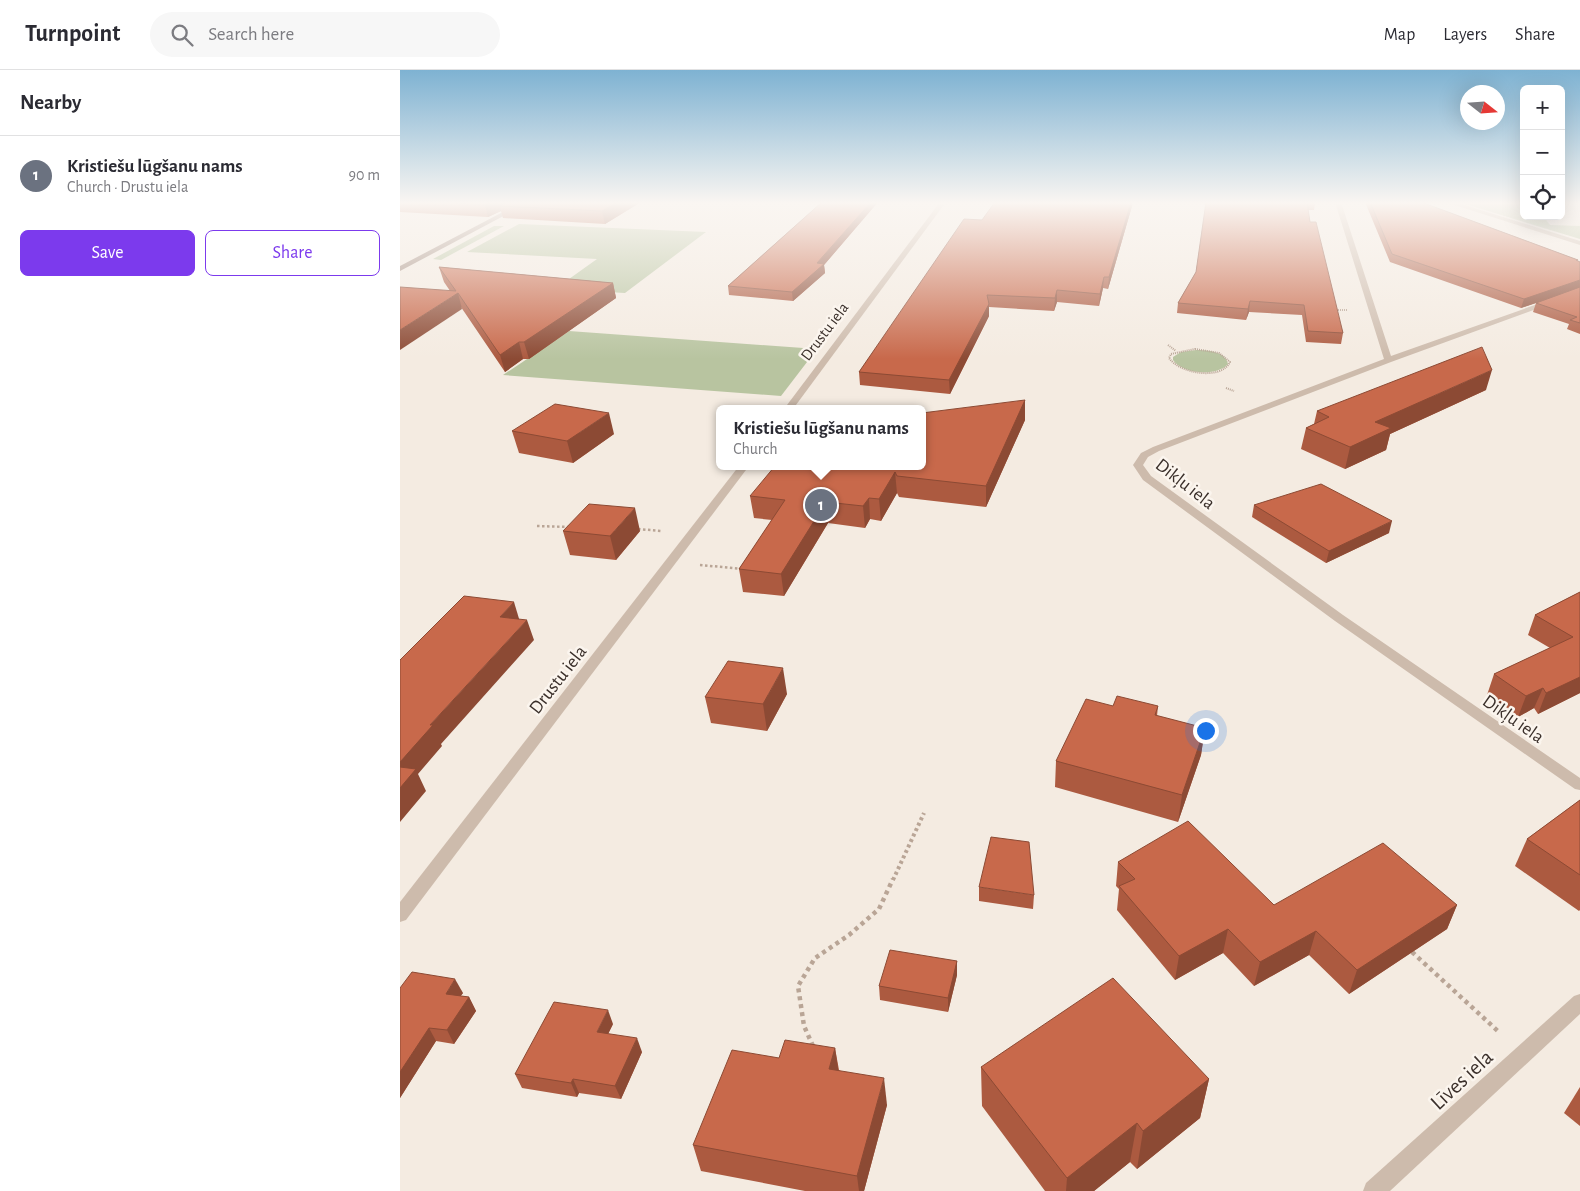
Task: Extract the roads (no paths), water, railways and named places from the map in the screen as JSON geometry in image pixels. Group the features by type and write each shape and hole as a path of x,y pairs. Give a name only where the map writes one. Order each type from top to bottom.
{"main road":[{"path":"400,269 428,254"}],"street":[{"name":"Drustu iela","path":"791,405 904,254"},
{"path":"1355,254 1388,360"},
{"name":"Dikļu iela","path":"1580,290 1388,360 1156,449 1144,455 1138,465 1147,478 1315,600 1580,785"},
{"name":"Drustu iela","path":"400,915 694,534 741,470"},
{"name":"Līves iela","path":"1374,1191 1580,1002"}],"place":[{"name":"Kristiešu lūgšanu nams","path":"821,505"}]}
